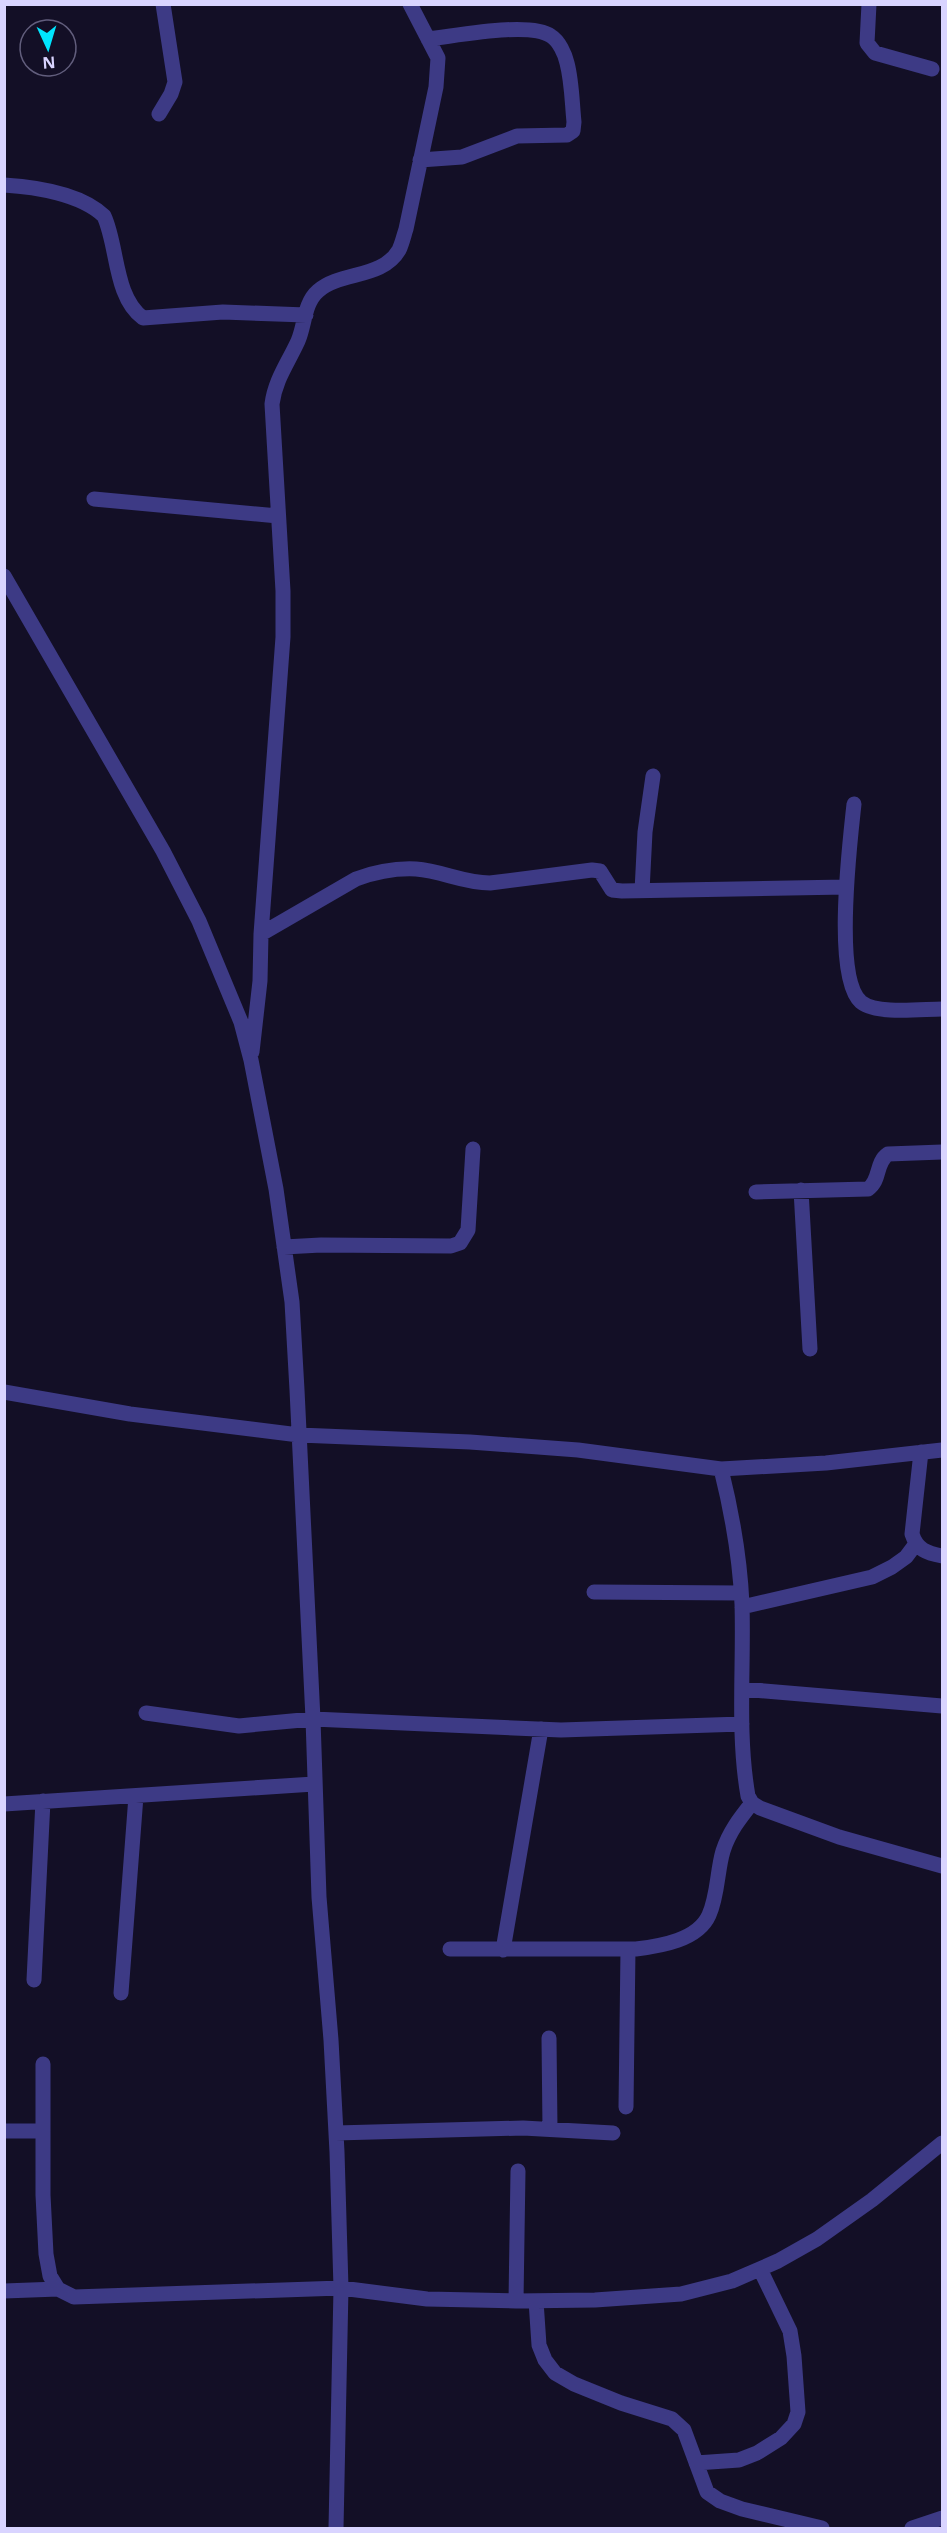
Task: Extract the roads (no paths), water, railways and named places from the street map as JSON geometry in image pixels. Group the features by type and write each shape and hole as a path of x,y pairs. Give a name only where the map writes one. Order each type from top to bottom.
{"street":[{"path":"159,114 175,82 163,4"},
{"path":"251,1060 260,981 261,934 283,637 283,591 272,405 278,378 299,339 311,298 320,290 339,280 381,267 399,251 438,70 438,58 410,4"},
{"path":"869,4 867,43 875,53 932,69"},
{"path":"420,160 462,157 517,136 567,135 573,131 574,122 567,63 560,46 552,36 539,30 517,29 428,39"},
{"path":"4,185 63,196 86,204 104,216 119,278 136,313 143,318 223,312 306,315"},
{"path":"94,499 278,516"},
{"path":"4,576 163,851 199,921 231,996 251,1060 284,1247 292,1302 313,1719 319,1897 336,2133 341,2288 336,2529"},
{"path":"642,891 645,832 653,776"},
{"path":"854,804 846,887 849,976 853,992 862,1003 888,1010 942,1009"},
{"path":"261,934 356,879 386,872 417,869 474,883 592,870 600,871 612,890 846,887"},
{"path":"284,1247 451,1246 460,1243 468,1230 473,1149"},
{"path":"756,1192 868,1189 877,1179 881,1159 888,1154 942,1152"},
{"path":"801,1190 810,1349"},
{"path":"4,1392 129,1414 299,1436 470,1442 578,1450 721,1469 826,1463 942,1450"},
{"path":"921,1452 912,1534 915,1545 927,1553 942,1556"},
{"path":"721,1469 729,1503 741,1600 742,1724 748,1796 752,1803 779,1816 839,1837 942,1866"},
{"path":"594,1592 741,1600 872,1578 906,1557 915,1545"},
{"path":"742,1689 942,1706"},
{"path":"146,1713 239,1726 313,1719 541,1729 742,1724"},
{"path":"503,1950 541,1729"},
{"path":"4,1804 314,1784"},
{"path":"121,1993 136,1796"},
{"path":"34,1980 43,1801"},
{"path":"450,1948 628,1949 659,1947 680,1939 704,1924 710,1914 723,1851 731,1832 752,1803"},
{"path":"626,2107 628,1949"},
{"path":"549,2038 550,2129"},
{"path":"43,2064 46,2254 50,2276 58,2289"},
{"path":"336,2133 492,2128 613,2133"},
{"path":"4,2131 43,2131"},
{"path":"4,2291 58,2289 74,2296 341,2288 427,2299 516,2301 595,2300 681,2294 732,2281 817,2239 872,2200 942,2143"},
{"path":"516,2301 518,2171"},
{"path":"696,2463 739,2460 757,2453 781,2438 794,2424 798,2412 794,2356 789,2331 760,2269"},
{"path":"536,2301 539,2345 545,2360 555,2373 574,2384 621,2403 672,2420 684,2430 707,2492 720,2501 822,2529"},
{"path":"912,2529 942,2518"}]}
